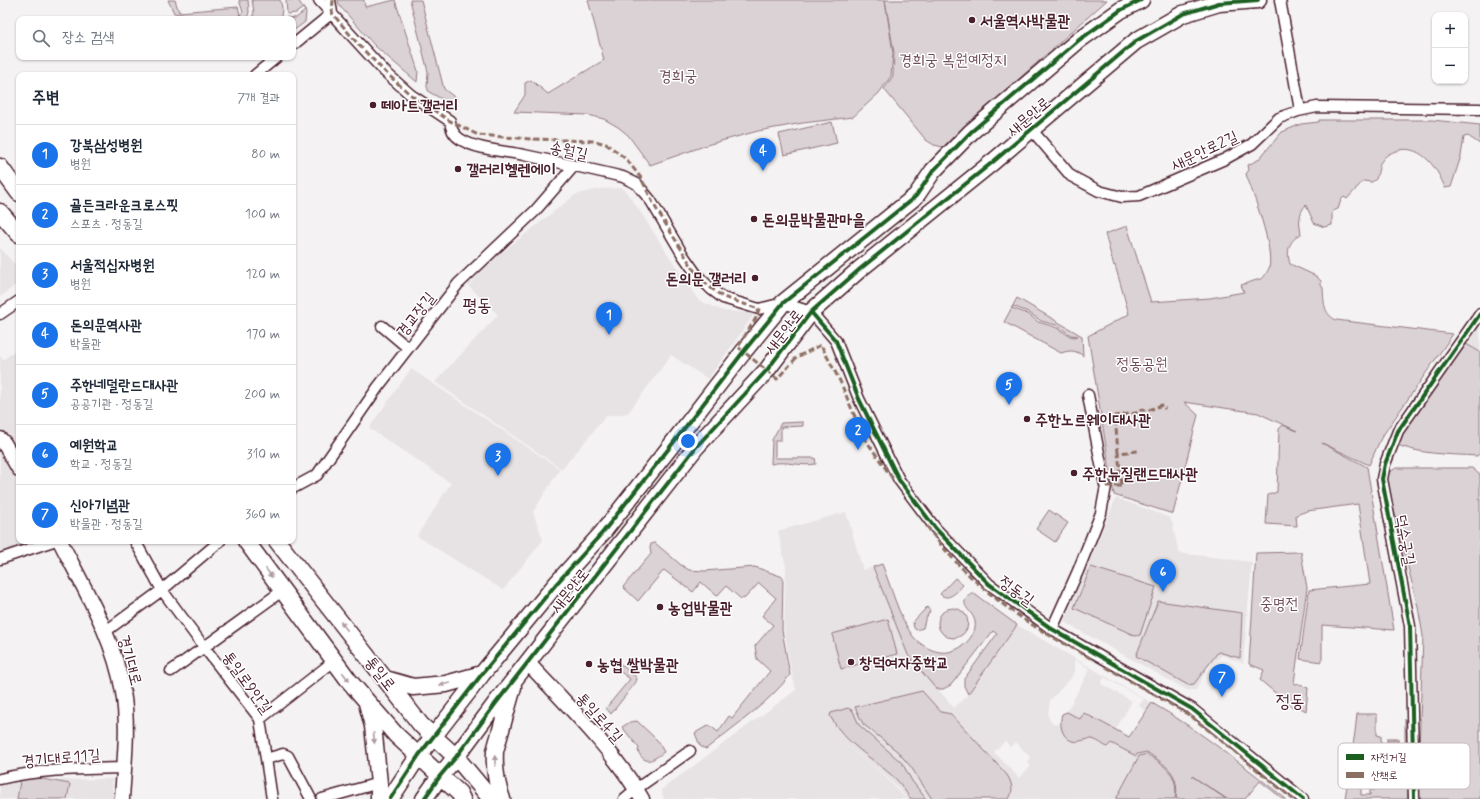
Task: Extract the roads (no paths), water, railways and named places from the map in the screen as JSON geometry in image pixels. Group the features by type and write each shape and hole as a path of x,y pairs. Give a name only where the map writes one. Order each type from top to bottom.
{"main road":[{"name":"새문안로","path":"390,799 419,755 482,674 557,583 603,532 783,303 916,196 933,171 971,132 1074,44 1121,10 1141,0"},
{"name":"새문안로","path":"424,799 528,662 696,447 767,370 811,312 860,269 994,161 1136,41 1182,14 1219,3 1258,0"},
{"path":"0,166 16,189"},
{"path":"0,212 16,231"},
{"path":"0,439 16,464"},
{"name":"경기대로","path":"62,544 106,631 119,671 123,693 126,738 122,799"},
{"name":"통일로","path":"248,544 334,661 366,700 396,735 459,793 462,799"},
{"name":"통일로","path":"279,544 421,725 456,757 491,799"},
{"name":"통일로4길","path":"528,662 600,741 639,794"},
{"path":"385,679 413,687 446,684 482,674"},
{"path":"502,799 497,784 495,751 515,679"},
{"path":"366,700 373,726 380,783 379,799"}],"street":[{"name":"송월길","path":"319,0 384,71 411,95 450,121 451,130 459,138 469,143 496,151 623,177 637,184 653,203 682,254 697,275 711,289 723,298 759,309 783,303"},
{"path":"296,42 332,13 330,0"},
{"path":"1280,0 1300,110"},
{"path":"259,72 273,60"},
{"name":"새문안로2길","path":"1031,129 1070,176 1098,191 1122,197 1139,196 1225,159 1252,144 1279,118 1300,110 1317,107 1480,109"},
{"name":"경교장길","path":"296,486 317,476 378,386 458,284 535,211 574,166"},
{"path":"0,314 16,303"},
{"path":"783,303 811,312"},
{"name":"정동길","path":"811,312 836,340 859,399 899,480 936,529 989,584 1052,629 1192,709 1303,799"},
{"name":"덕수궁길","path":"1413,743 1410,626 1382,479 1385,464 1398,431 1480,314"},
{"path":"382,326 408,348"},
{"path":"1052,629 1101,514 1106,486 1088,394"},
{"path":"0,559 44,544"},
{"name":"통일로9안길","path":"137,544 162,590 260,719 272,799"},
{"path":"106,631 162,590 216,544"},
{"path":"171,671 282,591"},
{"path":"260,719 334,661"},
{"path":"624,799 639,794 690,751"},
{"path":"266,758 283,754 288,756 311,799"},
{"name":"경기대로11길","path":"0,779 68,770 124,768"},
{"path":"322,799 380,783"},
{"name":"덕수궁길","path":"1414,789 1414,799"}],"place":[{"name":"서울역사박물관","path":"972,20"},
{"name":"떼아트갤러리","path":"373,105"},
{"name":"갤러리헬렌에이","path":"458,169"},
{"name":"돈의문역사관","path":"763,171"},
{"name":"돈의문박물관마을","path":"754,219"},
{"name":"돈의문 갤러리","path":"755,278"},
{"name":"강북삼성병원","path":"609,335"},
{"name":"주한네덜란드대사관","path":"1009,405"},
{"name":"주한노르웨이대사관","path":"1027,419"},
{"name":"골든크라운크로스핏","path":"858,450"},
{"name":"주한뉴질랜드대사관","path":"1074,473"},
{"name":"서울적십자병원","path":"498,476"},
{"name":"예원학교","path":"1163,592"},
{"name":"농업박물관","path":"660,607"},
{"name":"창덕여자중학교","path":"851,662"},
{"name":"농협 쌀박물관","path":"589,664"},
{"name":"신아기념관","path":"1222,697"}],"district":[{"name":"평동","path":"477,305"},
{"name":"정동","path":"1290,701"}],"park label":[{"name":"경희궁 복원예정지","path":"953,59"},
{"name":"경희궁","path":"678,75"},
{"name":"정동공원","path":"1142,363"},
{"name":"중명전","path":"1279,603"}]}
